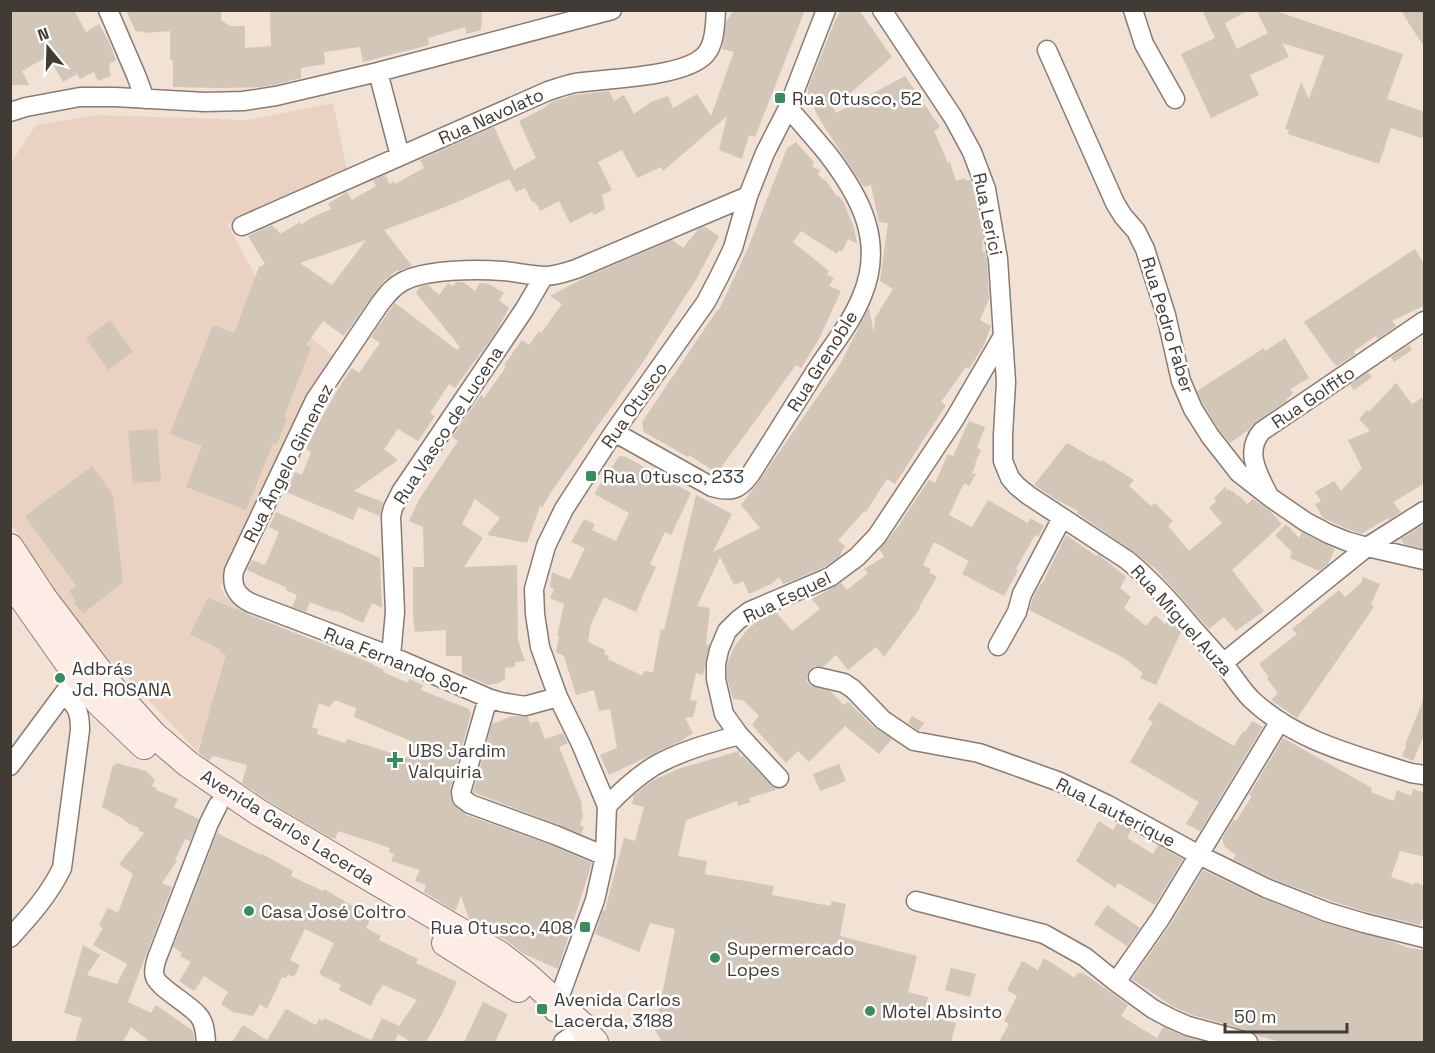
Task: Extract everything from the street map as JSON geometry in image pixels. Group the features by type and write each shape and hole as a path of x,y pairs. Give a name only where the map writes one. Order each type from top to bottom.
{"main road":[{"name":"Avenida Carlos Lacerda","path":"10,547 43,597 78,678 117,694 154,735 188,764 258,812 499,954 556,1007 581,1035"},
{"name":"Avenida Carlos Lacerda","path":"10,581 78,678 99,703 170,768 218,805 556,1007"}],"street":[{"path":"108,10 145,99"},
{"path":"10,112 26,106 80,98 115,97 205,102 243,101 276,96 378,72 612,10"},
{"name":"Rua Navolato","path":"242,226 561,86 664,73 689,66 699,61 708,51 716,10"},
{"name":"Rua Otusco","path":"556,1007 594,900 605,856 607,806 558,697 540,647 534,614 534,589 546,546 564,509 614,432 711,293 733,248 748,196 765,153 788,108 826,10"},
{"name":"Rua Lerici","path":"882,10 953,117 972,152 986,189 999,259 1003,336"},
{"path":"1132,10 1144,44 1175,99"},
{"name":"Rua Pedro Faber","path":"1047,50 1115,203 1136,231 1145,249 1166,315 1182,381 1193,409 1210,436 1239,473 1306,522 1346,541 1425,560"},
{"path":"378,72 400,156"},
{"name":"Rua Grenoble","path":"614,432 712,487 729,490 737,488 750,475 820,364 847,326 862,295 870,266 867,224 858,200 845,177 788,108"},
{"name":"Rua Ângelo Gimenez","path":"238,596 232,579 234,571 315,400 390,291 403,281 413,278 466,270 503,271 544,276 560,274 748,196"},
{"name":"Rua Vasco de Lucena","path":"391,656 395,612 393,508 401,492 524,310 544,276"},
{"name":"Rua Golfito","path":"1271,498 1252,453 1257,437 1273,422 1425,321"},
{"name":"Rua Miguel Auza","path":"1003,336 1006,382 1002,453 1007,472 1017,486 1139,570 1175,607 1252,700 1280,721 1322,744 1411,773 1425,775"},
{"name":"Rua Esquel","path":"779,778 739,735 724,714 716,679 716,664 727,632 750,611 830,577 857,557 877,536 954,420 1003,336"},
{"path":"1223,663 1367,547 1425,510"},
{"path":"998,646 1062,518"},
{"name":"Rua Fernando Sor","path":"238,596 391,656 488,698 525,706 558,697"},
{"name":"Rua Lauterique","path":"818,677 844,683 854,688 883,720 914,741 979,753 1060,782 1266,888 1327,912 1425,938"},
{"path":"10,766 78,678"},
{"path":"10,938 41,903 63,868 80,730 79,713 76,707 78,678"},
{"path":"488,698 461,792 462,798 470,804 605,856"},
{"path":"1116,982 1160,919 1280,721"},
{"path":"607,806 654,766 697,747 739,735"},
{"path":"207,1042 200,1016 161,986 154,975 157,958 218,805"},
{"path":"916,901 1044,934 1085,957 1154,1009 1180,1023 1248,1042"}],"shaded area":[{"path":"333,103 347,171 227,224 273,308 335,357 220,587 226,598 250,609 197,751 79,627 11,523 11,163 36,125 95,115 249,120"}],"building":[{"path":"10,10 74,10 86,32 99,24 116,60 109,64 111,76 98,81 94,72 80,79 77,74 63,82 48,56 22,71 29,85 10,85"},
{"path":"126,10 221,10 221,20 230,26 245,26 245,48 271,46 270,10 482,10 481,30 466,34 466,27 428,38 429,45 363,62 360,47 324,52 325,64 301,68 301,78 261,87 221,88 173,87 170,31 136,32"},
{"path":"734,10 805,10 755,137 749,135 742,159 719,150 727,116 663,171 661,167 637,178 622,150 598,162 612,190 602,195 605,209 594,215 592,212 570,223 559,201 540,211 525,188 516,192 509,179 448,206 384,230 412,266 397,270 384,281 344,336 323,321 306,345 311,347 284,417 287,418 277,444 273,443 246,510 186,487 202,446 170,434 213,325 234,333 259,267 265,264 248,236 272,225 280,234 300,222 301,225 331,209 328,204 347,192 352,200 376,186 373,180 385,175 390,184 393,181 395,184 424,168 420,160 494,127 514,170 536,158 519,121 546,107 549,103 574,95 609,91 614,101 624,95 634,114 651,102 668,96 673,108 697,94 711,116 734,52 722,49 726,22","holes":["366,240 332,285 300,263"]},
{"path":"841,10 859,10 892,57 833,108 836,113 905,76 940,127 934,131 948,163 950,162 956,181 965,178 965,180 970,180 975,192 983,238 982,251 985,252 987,260 989,299 980,320 991,326 984,345 969,369 966,367 941,402 946,405 895,484 887,479 866,512 864,511 838,541 845,546 839,557 824,567 792,581 783,584 779,577 771,584 749,594 743,581 734,585 720,557 697,606 710,608 706,644 709,645 703,675 696,673 690,700 697,701 693,717 685,718 693,733 609,775 600,755 617,748 610,709 599,711 594,690 576,695 564,656 556,652 564,604 550,598 554,589 550,587 552,572 570,580 585,548 571,542 584,519 595,524 592,530 616,541 629,513 594,494 619,456 626,457 691,493 671,535 665,532 650,564 656,567 636,612 604,597 591,624 588,642 605,650 604,654 609,656 608,659 643,676 643,671 653,672 661,629 664,630 696,495 732,514 713,552 760,528 741,505 839,366 869,308 874,334 875,318 893,289 880,281 888,223 879,222 871,185 864,187 820,120 809,98 808,88"},
{"path":"1202,10 1249,10 1225,23 1237,49 1268,33 1256,10 1273,10 1403,54 1387,99 1425,112 1425,131 1422,138 1391,128 1379,164 1288,134 1289,130 1285,129 1301,82 1309,99 1324,56 1282,43 1289,57 1250,75 1259,95 1211,118 1181,54 1215,38"},
{"path":"1401,10 1425,10 1425,48 1408,22"},
{"path":"796,142 814,162 812,167 820,170 818,175 827,182 844,203 854,228 857,244 848,239 842,252 839,250 837,254 801,231 793,242 829,271 827,275 834,278 829,286 841,291 819,339 801,368 796,365 717,473 689,455 688,457 644,432 642,422 719,310 748,248 787,148"},
{"path":"705,227 719,236 697,278 641,365 542,508 540,506 527,543 487,535 500,518 475,499 462,524 483,538 464,567 517,565 518,640 525,661 515,662 515,667 505,668 505,679 499,683 488,685 462,674 462,656 446,656 446,630 415,632 413,567 424,567 423,527 409,521 420,498 458,441 452,437 481,395 484,398 522,340 529,345 539,331 541,333 562,304 550,296 588,276 672,240 683,248 698,229"},
{"path":"1415,249 1425,266 1425,305 1392,321 1396,326 1378,339 1376,336 1337,366 1334,364 1304,322"},
{"path":"456,282 463,282 475,291 480,283 489,284 504,293 499,300 509,308 496,332 455,388 449,384 430,413 435,416 418,441 398,429 384,449 398,460 354,491 383,502 380,516 358,507 353,520 286,492 295,472 302,475 311,452 306,449 341,384 352,368 359,373 380,343 371,337 395,303 457,350 460,347 416,293 420,287 428,285 439,295 448,283 453,286"},
{"path":"110,320 133,352 108,370 86,338"},
{"path":"1285,338 1309,378 1290,389 1293,393 1287,401 1230,443 1219,430 1197,391 1264,348 1265,351"},
{"path":"1409,345 1412,350 1394,362 1391,357"},
{"path":"1368,372 1372,377 1354,390 1350,385"},
{"path":"1396,383 1412,404 1425,396 1425,483 1393,502 1401,512 1361,534 1323,518 1315,504 1321,501 1315,492 1334,481 1341,491 1362,468 1348,440 1370,431 1359,419 1367,410 1369,412"},
{"path":"969,421 985,427 977,448 981,450 972,473 976,474 969,486 964,483 949,515 972,527 988,500 1028,523 1030,518 1044,526 1038,537 1035,535 1004,596 962,574 969,561 934,542 923,565 931,569 929,572 937,577 920,608 884,657 876,647 848,670 836,655 823,667 815,666 810,669 807,675 806,681 811,686 830,691 844,705 848,702 875,728 892,739 879,754 845,726 809,762 798,751 786,763 752,725 759,716 743,700 733,699 727,678 727,665 734,647 747,630 761,618 776,612 792,631 820,609 812,599 841,583 847,590 868,573 864,569 884,557 879,550 901,523 929,480 935,483 948,454 953,456"},
{"path":"157,429 161,481 133,483 128,431"},
{"path":"1067,443 1101,462 1102,460 1134,480 1129,486 1151,506 1155,503 1173,521 1168,526 1189,551 1222,523 1209,508 1216,501 1214,498 1225,487 1238,497 1239,495 1247,504 1253,499 1269,510 1282,524 1232,570 1264,611 1236,631 1224,617 1209,629 1153,566 1077,513 1078,511 1034,485"},
{"path":"92,466 113,495 123,582 83,614 74,603 76,601 69,591 76,586 25,516"},
{"path":"276,512 380,558 382,608 372,603 363,623 310,602 306,612 292,607 297,595 247,570 252,560 265,565 279,532 269,527"},
{"path":"1286,524 1299,538 1302,532 1335,549 1328,564 1319,571 1290,558 1292,552 1275,535"},
{"path":"1425,524 1425,549 1404,544 1401,539"},
{"path":"1066,535 1096,556 1098,554 1126,577 1120,588 1131,597 1124,608 1146,626 1155,615 1165,624 1170,618 1181,632 1156,685 1140,678 1143,673 1124,658 1029,610"},
{"path":"1363,577 1380,584 1371,604 1374,607 1297,718 1271,700 1278,693 1259,664 1297,634 1292,629 1329,598 1339,590 1345,597 1361,583"},
{"path":"208,598 373,664 384,670 383,672 408,683 409,679 423,685 421,690 469,709 471,714 450,789 451,800 455,806 466,815 551,845 592,863 558,969 524,954 507,941 469,919 461,896 455,911 424,892 426,885 415,881 420,870 391,861 394,854 389,852 390,848 338,831 335,839 329,837 242,783 247,765 213,756 209,761 198,752 226,655 190,634","holes":["335,700 356,708 354,717 413,742 407,758 347,739 345,743 317,734 318,729 312,727 319,703 329,707"]},
{"path":"1424,698 1425,733 1413,761 1402,756"},
{"path":"1159,702 1234,746 1252,721 1263,727 1200,831 1186,824 1199,802 1130,762 1153,722 1148,719"},
{"path":"517,716 528,717 530,723 538,721 545,739 563,733 568,743 559,747 581,801 583,816 580,825 584,827 581,834 473,792 492,724"},
{"path":"912,716 924,723 919,731 908,723"},
{"path":"1283,738 1372,788 1371,792 1394,801 1397,790 1411,796 1413,789 1425,793 1425,857 1400,851 1391,877 1414,885 1415,882 1425,886 1425,913 1420,925 1331,901 1271,878 1233,859 1236,855 1225,847 1222,839 1252,796 1249,795"},
{"path":"739,751 740,757 743,756 776,790 749,798 751,802 738,806 737,801 686,820 678,856 707,861 705,874 774,886 772,895 830,906 832,901 846,904 840,936 917,956 908,992 928,997 924,1015 956,1023 951,1042 662,1042 655,1030 675,929 650,923 639,952 595,934 603,910 605,910 624,838 635,841 644,807 632,804 634,795 652,781 678,769"},
{"path":"116,763 146,771 155,780 152,786 156,790 178,799 174,807 199,819 190,841 185,839 175,860 177,861 162,883 172,887 128,1002 151,1013 156,1005 193,1031 195,1042 150,1042 131,1027 123,1042 75,1042 82,1018 64,1013 83,945 100,955 87,975 117,984 127,964 93,945 103,928 99,925 108,908 118,913 133,874 119,864 144,833 102,807 113,765 115,766"},
{"path":"839,764 846,781 820,791 813,774"},
{"path":"1099,821 1113,830 1117,823 1131,830 1127,838 1153,854 1158,845 1183,859 1155,905 1118,883 1115,888 1076,861"},
{"path":"217,833 262,854 293,871 291,876 323,891 324,889 371,917 366,928 381,936 379,940 418,959 416,963 457,982 426,1042 411,1042 398,1034 395,1042 232,1042 243,1025 267,1040 286,1009 316,1025 319,1019 323,1021 324,1018 371,1040 382,1018 399,1026 417,1000 383,985 371,1006 339,990 341,985 319,974 334,943 305,929 290,960 300,965 294,977 288,974 286,978 282,977 267,1009 260,1004 253,1016 233,1012 221,1004 228,992 204,976 194,991 179,981 191,962 180,956 182,953 173,947"},
{"path":"1203,870 1262,898 1323,922 1388,940 1408,948 1425,950 1425,1042 1281,1042 1256,1035 1251,1031 1192,1015 1172,1006 1132,979 1170,925"},
{"path":"1107,905 1140,928 1127,946 1094,924"},
{"path":"1044,958 1075,978 1077,973 1083,973 1116,996 1128,1005 1121,1016 1157,1038 1163,1027 1200,1041 999,1042 1009,1024 1004,1021 1017,996 1007,990 1022,961 1038,970"},
{"path":"951,968 976,974 970,997 945,990"},
{"path":"483,1002 508,1014 495,1042 464,1042"}],"place":[{"name":"Rua Otusco, 52","path":"780,98"},
{"name":"Rua Otusco, 233","path":"591,476"},
{"name":"Adbrás Jd. ROSANA","path":"60,678"},
{"name":"UBS Jardim Valquiria","path":"395,760"},
{"name":"Casa José Coltro","path":"249,911"},
{"name":"Rua Otusco, 408","path":"585,927"},
{"name":"Supermercado Lopes","path":"715,958"},
{"name":"Avenida Carlos Lacerda, 3188","path":"542,1009"},
{"name":"Motel Absinto","path":"870,1011"}]}
